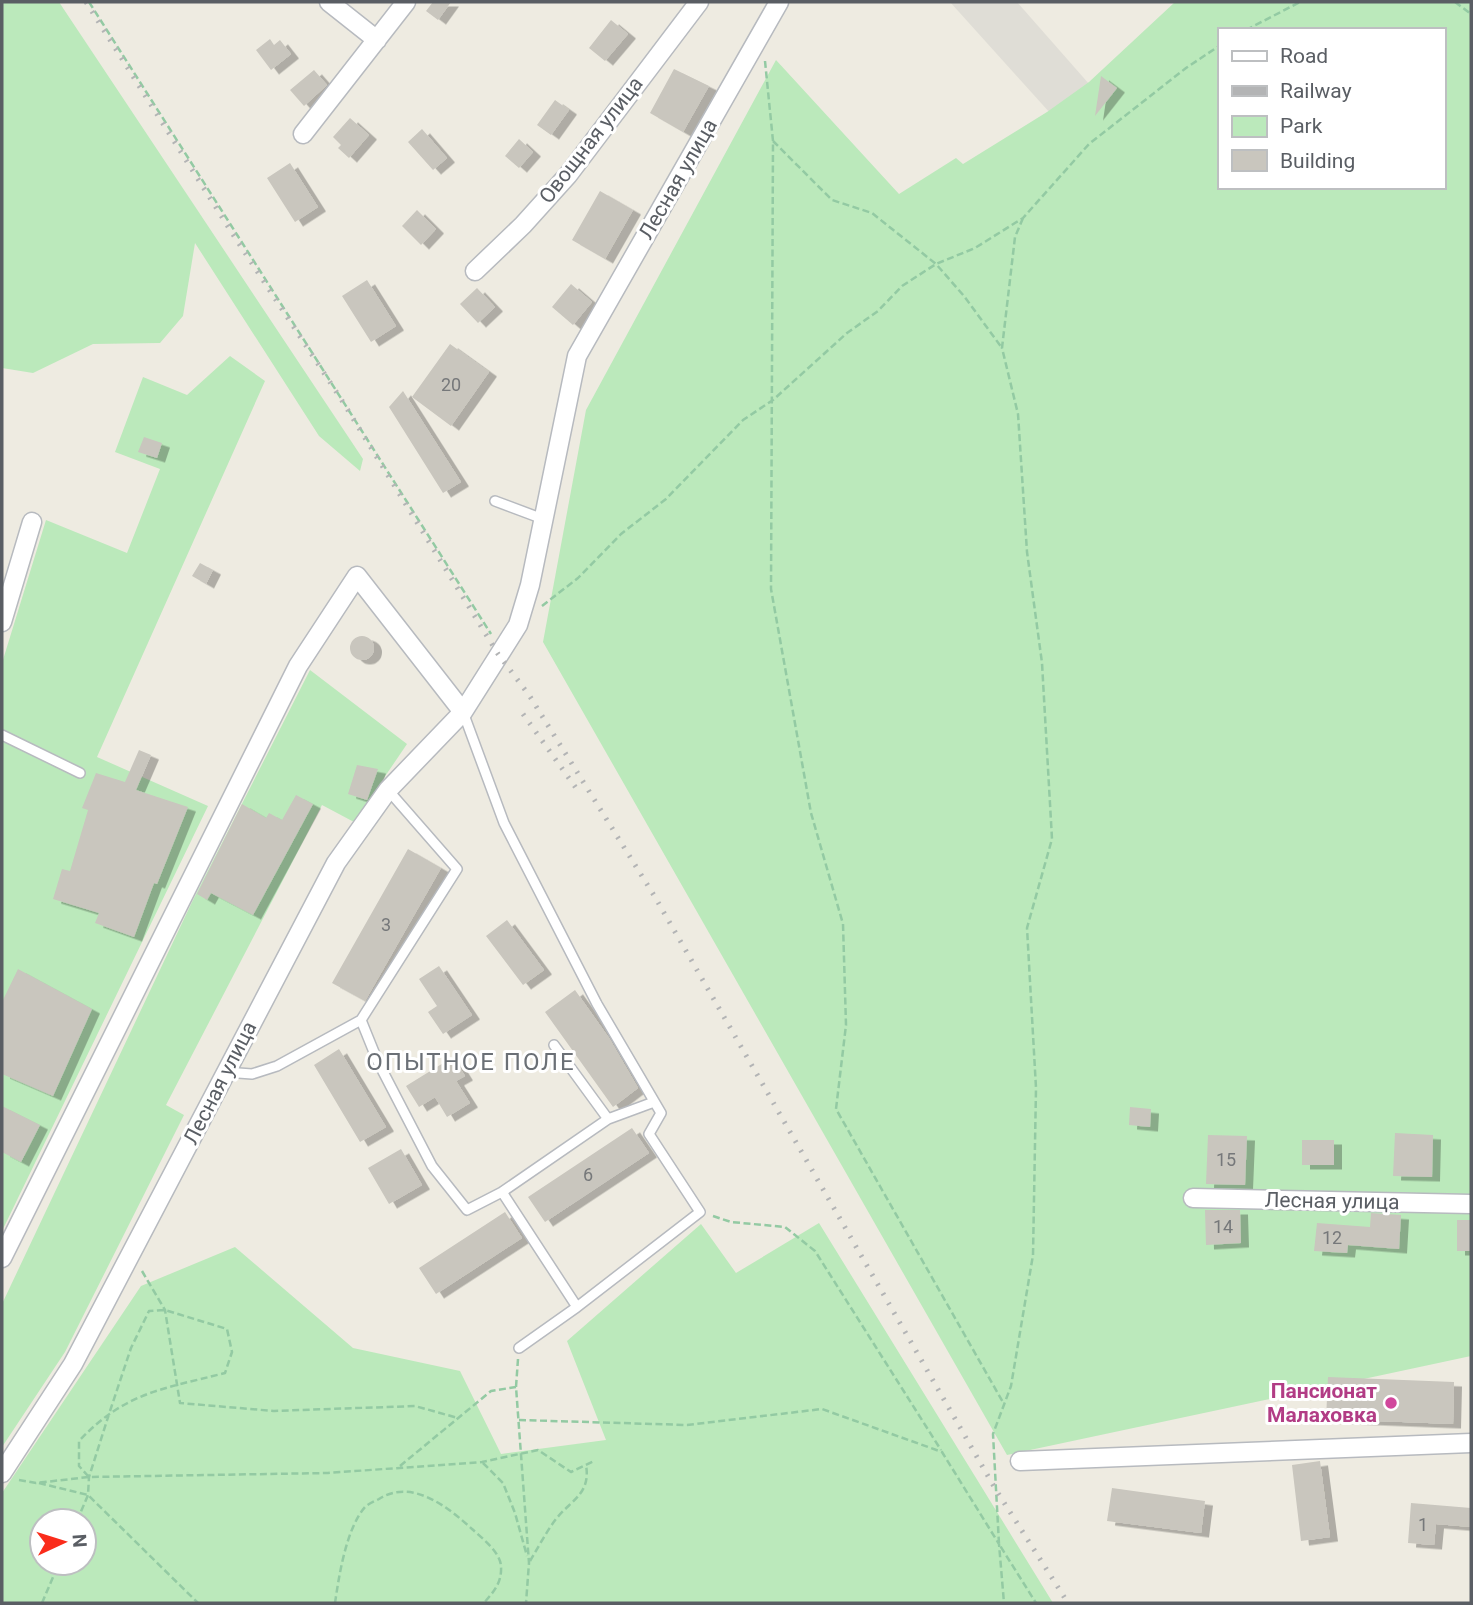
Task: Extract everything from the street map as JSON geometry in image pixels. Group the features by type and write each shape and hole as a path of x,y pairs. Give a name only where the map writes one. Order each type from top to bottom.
{"street":[{"path":"329,2 377,40"},
{"path":"303,134 406,2"},
{"name":"Овощная улица","path":"475,271 523,225 568,174 699,2"},
{"name":"Лесная улица","path":"8,1476 132,1255 336,863 388,790 463,712 518,625 530,585 577,356 779,2"},
{"path":"2,622 32,522"},
{"path":"2,1258 298,666 357,576 463,712"},
{"name":"Лесная улица","path":"1193,1198 1471,1204"},
{"path":"1020,1461 1471,1443"}],"lane":[{"path":"495,501 544,519"},
{"path":"463,712 504,823 597,1004 661,1113 649,1134 700,1212 519,1348"},
{"path":"2,735 80,773"},
{"path":"225,1072 252,1074 277,1066 361,1020 457,869 388,790"},
{"path":"361,1020 378,1062 432,1166 467,1210 502,1192 608,1119 654,1102"},
{"path":"554,1045 608,1119"},
{"path":"502,1192 577,1307"}],"path":[{"path":"89,2 500,650"},
{"path":"1250,28 1300,2"},
{"path":"1455,2 1471,14"},
{"path":"518,625 579,579 621,534 666,499 743,421 773,400 847,333 878,311 902,286 936,264 975,248 1023,218 1089,144 1156,90 1218,47"},
{"path":"758,69 765,58 773,141 771,589 811,813 843,924 846,1025 836,1109 1004,1404"},
{"path":"773,141 832,200 872,214 936,264 964,296 1002,348"},
{"path":"1004,1603 993,1434 1011,1386 1033,1255 1036,1088 1027,928 1052,839 1042,663 1027,552 1018,414 1002,348 1015,237 1023,218"},
{"path":"700,1212 731,1222 785,1227 815,1251 1035,1603"},
{"path":"132,1255 165,1310 180,1403 274,1411 415,1406 458,1418"},
{"path":"83,1507 108,1414 131,1348 149,1311 165,1310 227,1329 232,1352 226,1373 154,1390 128,1401 108,1414 79,1441 79,1466 89,1477"},
{"path":"519,1348 516,1387 529,1563 526,1603"},
{"path":"400,1466 491,1391 516,1387"},
{"path":"519,1420 687,1425 822,1409 942,1452"},
{"path":"36,1483 89,1477 328,1473 482,1462 538,1450 571,1472 594,1461"},
{"path":"482,1462 503,1483 515,1513 529,1563"},
{"path":"529,1563 556,1519 581,1495 588,1476 586,1465"},
{"path":"8,1476 88,1495 198,1603"},
{"path":"335,1603 349,1538 365,1507 389,1492 414,1493 436,1500 487,1542 501,1563 500,1584 484,1603"},
{"path":"42,1603 53,1577"}],"shaded area":[{"path":"950,2 1017,2 1097,93 1060,124"}],"green space":[{"path":"2,2 59,2 363,459 360,471 319,436 195,243 183,316 160,343 93,344 33,373 2,368"},
{"path":"1175,2 1471,2 1471,1356 1007,1455 543,642 586,410 776,60 899,194 956,158 963,164 1047,112 1089,82"},
{"path":"230,356 265,381 97,757 208,806 2,1231 2,663 46,520 127,553 160,469 115,452 143,377 187,395"},
{"path":"310,670 407,744 354,822 322,805 166,1105 184,1115 65,1352 2,1447 2,1304 192,902"},
{"path":"819,1223 1053,1603 2,1603 2,1493 141,1286 235,1247 353,1348 460,1371 501,1454 606,1440 567,1341 701,1224 736,1273"}],"building":[{"path":"433,2 451,2 438,20 426,11"},
{"path":"611,20 628,34 605,61 589,48"},
{"path":"270,39 274,45 280,40 291,54 271,70 256,50"},
{"path":"674,69 709,86 683,132 650,113"},
{"path":"314,70 327,85 304,106 290,90"},
{"path":"1101,76 1117,88 1095,116"},
{"path":"555,100 569,110 551,135 537,125"},
{"path":"350,118 369,135 349,158 338,148 341,145 333,137"},
{"path":"422,129 447,158 433,170 408,142"},
{"path":"519,139 533,152 519,168 505,156"},
{"path":"290,163 318,207 295,222 267,178"},
{"path":"600,191 633,210 605,259 572,240"},
{"path":"417,210 436,229 421,245 402,226"},
{"path":"367,280 396,326 371,342 342,296"},
{"path":"571,284 592,302 573,325 552,307"},
{"path":"477,288 495,307 478,323 460,304"},
{"path":"450,344 489,372 451,426 412,397"},
{"path":"403,391 461,482 443,493 389,407"},
{"path":"144,437 162,443 157,458 138,452"},
{"path":"200,563 213,570 206,584 192,576"},
{"path":"362,636 370,640 374,648 370,656 362,660 354,656 350,648 354,640"},
{"path":"139,750 151,755 136,790 188,807 157,884 154,883 134,937 95,923 99,913 53,899 62,869 70,871 88,810 82,808 96,773 125,782"},
{"path":"357,765 378,769 367,800 348,794"},
{"path":"296,795 313,804 253,915 211,893 207,900 197,894 242,804 266,818 269,813 282,820"},
{"path":"408,849 441,868 365,1001 332,983"},
{"path":"507,920 544,970 523,985 486,936"},
{"path":"439,966 472,1015 443,1034 428,1012 437,1006 419,979"},
{"path":"18,969 92,1009 53,1096 2,1074 2,1002"},
{"path":"575,990 609,1038 638,1088 613,1107 545,1012"},
{"path":"339,1049 386,1127 360,1142 314,1065"},
{"path":"453,1057 465,1076 456,1081 470,1103 447,1117 435,1097 419,1107 406,1086"},
{"path":"2,1106 40,1125 21,1162 2,1152"},
{"path":"1130,1107 1151,1109 1150,1127 1129,1125"},
{"path":"632,1128 649,1153 545,1222 528,1197"},
{"path":"1395,1133 1433,1135 1432,1177 1393,1176"},
{"path":"1208,1135 1247,1136 1245,1185 1206,1184"},
{"path":"1302,1140 1334,1140 1334,1165 1302,1165"},
{"path":"401,1149 422,1185 389,1204 368,1168"},
{"path":"1205,1210 1240,1210 1241,1243 1206,1245"},
{"path":"505,1212 522,1238 436,1294 419,1268"},
{"path":"1371,1213 1401,1215 1399,1249 1348,1245 1347,1253 1314,1251 1317,1223 1370,1227"},
{"path":"1457,1220 1471,1220 1471,1251 1457,1251"},
{"path":"1328,1377 1454,1382 1453,1424 1326,1419"},
{"path":"1320,1461 1330,1537 1301,1541 1292,1465"},
{"path":"1112,1488 1205,1501 1201,1533 1107,1521"},
{"path":"1411,1503 1471,1508 1471,1527 1436,1524 1434,1545 1408,1543"}],"railway":[{"path":"86,2 341,399 498,654 529,695 655,897 996,1490 1068,1603"},
{"path":"523,714 576,788"}],"place":[{"name":"Пансионат Малаховка","path":"1391,1403"}],"district":[{"name":"ОПЫТНОЕ ПОЛЕ","path":"471,1062"}]}
